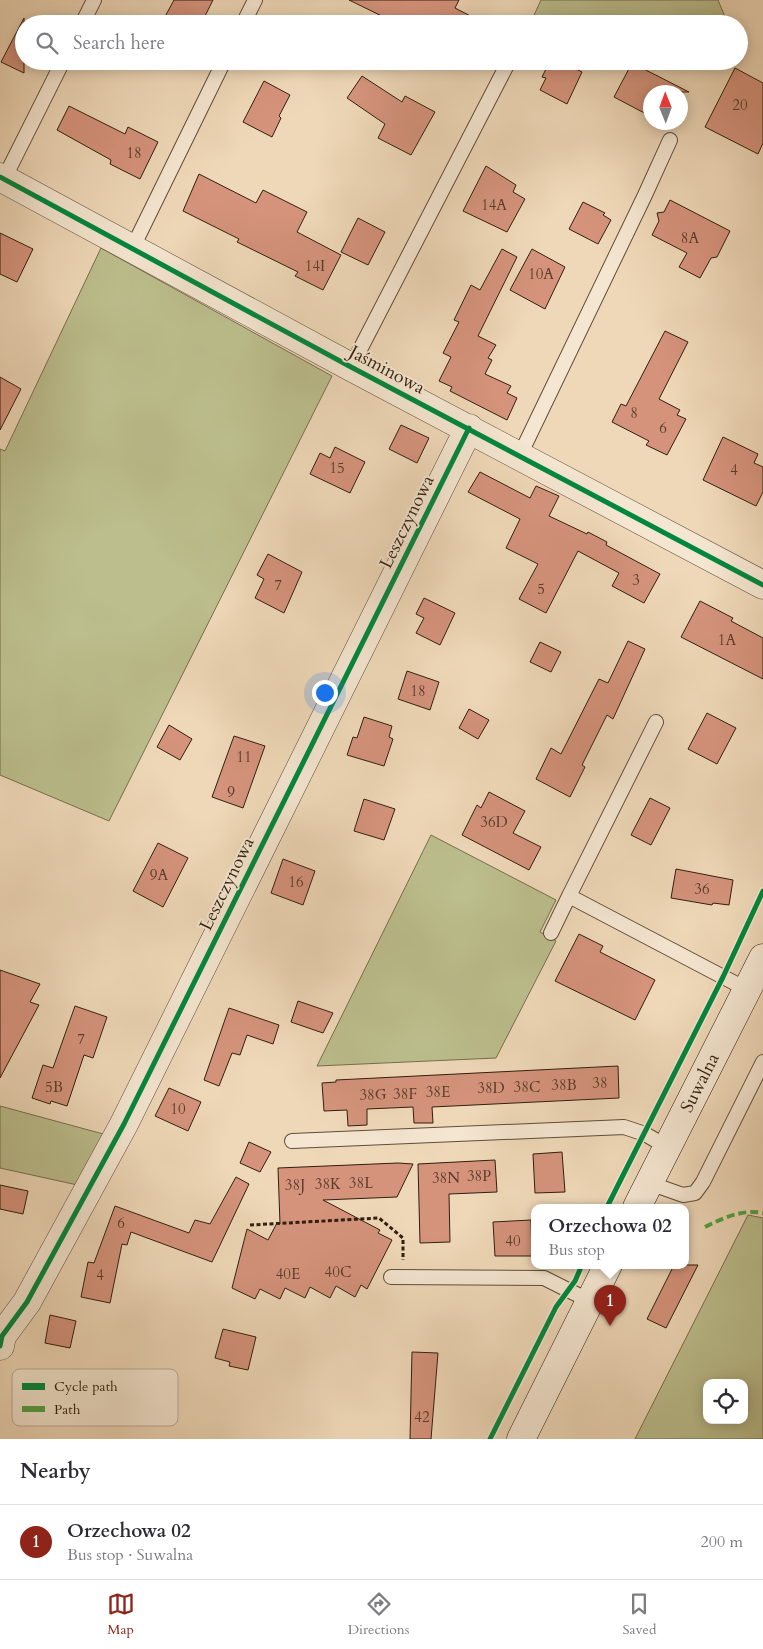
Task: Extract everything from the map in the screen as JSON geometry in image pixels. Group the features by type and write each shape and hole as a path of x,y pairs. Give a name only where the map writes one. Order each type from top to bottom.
{"street":[{"name":"Jaśminowa","path":"2,178 351,367 763,585"},
{"name":"Leszczynowa","path":"0,1346 2,1336 27,1302 124,1124 469,428"},
{"name":"Suwalna","path":"638,1204 763,958"},
{"path":"521,1439 606,1269"}],"lane":[{"path":"86,15 94,0"},
{"path":"248,15 255,0"},
{"path":"2,178 58,70"},
{"path":"132,249 220,70"},
{"path":"351,367 504,70"},
{"path":"520,455 670,140"},
{"path":"551,933 656,722"},
{"path":"569,896 748,990"},
{"path":"649,1183 683,1195 695,1193 703,1182 763,1062"},
{"path":"292,1141 624,1127 645,1134 667,1147"},
{"path":"397,1278 544,1278 590,1301"}],"path":[{"path":"250,1225 379,1218 403,1238 397,1278"}],"green space":[{"path":"541,0 718,0 724,15 534,15"},
{"path":"101,248 332,376 109,821 0,775 0,449 5,451"},
{"path":"431,835 556,900 540,932 556,941 496,1058 317,1066"},
{"path":"0,1106 107,1135 82,1186 0,1168"},
{"path":"748,1215 763,1218 763,1439 635,1439"}],"building":[{"path":"174,0 213,0 206,15 166,15"},
{"path":"349,0 459,0 455,8 469,15 380,15"},
{"path":"15,35 15,69 1,62"},
{"path":"546,70 578,70 582,72 567,104 540,90 546,78 542,77"},
{"path":"628,70 646,70 675,85 643,85 643,112 614,97"},
{"path":"734,70 739,70 763,83 763,143 758,154 705,127"},
{"path":"362,76 402,102 405,96 435,112 411,155 378,138 385,124 347,98"},
{"path":"264,81 290,95 279,116 281,118 272,137 243,122"},
{"path":"69,106 125,134 128,127 158,142 140,179 110,164 111,160 57,130"},
{"path":"486,166 516,185 513,192 525,199 507,232 463,211"},
{"path":"199,174 256,203 263,190 307,212 297,232 341,255 323,290 295,276 298,272 237,242 239,239 183,211"},
{"path":"670,200 730,231 717,257 711,258 700,278 679,267 687,253 652,235 659,221 657,213 664,212"},
{"path":"583,202 605,213 603,215 611,220 598,244 569,229"},
{"path":"358,218 385,232 368,265 341,252"},
{"path":"0,233 33,249 17,282 0,274"},
{"path":"502,249 517,257 478,336 496,345 488,358 492,360 485,374 511,386 507,393 517,398 507,420 450,391 452,387 439,381 451,357 443,353 459,322 454,320 471,285 480,290"},
{"path":"532,249 565,267 545,309 510,290"},
{"path":"665,331 688,342 659,399 680,410 677,415 686,419 667,455 646,445 649,441 612,422 621,404 626,406"},
{"path":"0,377 21,389 0,430"},
{"path":"401,425 429,438 417,463 389,449"},
{"path":"723,437 758,454 754,463 763,467 763,492 756,506 703,480"},
{"path":"335,447 365,462 350,493 310,474 320,453 330,458"},
{"path":"480,472 530,498 536,486 559,496 549,516 587,534 588,532 607,542 606,545 660,574 644,603 612,586 619,573 578,551 546,613 519,599 538,564 506,548 520,519 468,492"},
{"path":"268,554 302,572 284,613 255,598 264,579 257,575"},
{"path":"424,598 455,613 440,645 416,633 424,618 416,614"},
{"path":"700,601 733,618 731,621 763,638 763,679 681,637"},
{"path":"628,641 645,649 613,719 607,715 582,765 585,767 570,797 536,779 551,748 561,754 599,679 608,683"},
{"path":"540,642 561,652 551,672 530,662"},
{"path":"407,671 439,682 430,710 398,699"},
{"path":"469,709 489,720 478,739 459,728"},
{"path":"707,713 736,728 717,764 688,749"},
{"path":"364,717 392,726 389,737 393,739 384,766 347,755 353,737 357,738"},
{"path":"169,725 192,739 180,760 157,747"},
{"path":"234,736 265,746 243,808 212,797"},
{"path":"489,792 525,811 513,833 541,847 529,870 462,835 477,805 481,808"},
{"path":"650,798 670,808 651,845 631,835"},
{"path":"364,799 395,809 384,840 354,831"},
{"path":"158,843 188,858 163,907 133,891"},
{"path":"283,859 315,871 303,905 271,893"},
{"path":"676,869 733,880 729,905 713,903 712,905 671,898"},
{"path":"579,934 603,946 600,952 655,980 635,1020 555,981"},
{"path":"0,970 40,984 30,1002 39,1005 0,1078"},
{"path":"298,1001 333,1013 323,1033 291,1022"},
{"path":"75,1006 107,1017 93,1058 84,1055 67,1106 51,1101 50,1104 32,1098 43,1065 53,1068"},
{"path":"229,1008 279,1025 273,1044 247,1035 240,1055 232,1053 219,1086 204,1080"},
{"path":"618,1066 619,1098 432,1107 433,1123 414,1123 413,1107 367,1109 367,1125 348,1126 347,1110 324,1111 322,1083 336,1082 336,1080"},
{"path":"169,1088 201,1102 188,1131 155,1116"},
{"path":"249,1142 271,1152 260,1172 240,1163"},
{"path":"562,1152 565,1192 535,1193 533,1154"},
{"path":"495,1160 497,1192 449,1194 450,1242 420,1243 418,1164"},
{"path":"413,1164 397,1197 323,1200 380,1230 378,1233 392,1240 367,1289 361,1285 355,1297 336,1286 330,1298 310,1287 305,1298 285,1288 280,1299 260,1289 255,1299 232,1288 247,1229 268,1240 277,1223 280,1224 278,1168"},
{"path":"236,1177 249,1184 212,1262 131,1232 127,1245 122,1244 110,1303 81,1297 88,1262 94,1263 115,1206 189,1233 195,1220 210,1224"},
{"path":"0,1185 28,1191 23,1214 0,1209"},
{"path":"531,1220 531,1256 495,1256 493,1222"},
{"path":"689,1265 698,1265 666,1328 647,1319 672,1269 689,1269"},
{"path":"50,1315 76,1321 70,1348 45,1343"},
{"path":"223,1329 256,1337 248,1370 229,1366 230,1362 215,1358"},
{"path":"412,1352 438,1353 431,1439 410,1439"}],"marked path":[{"path":"705,1227 740,1213 763,1213"}],"cycle path":[{"path":"0,177 351,367 763,585"},
{"path":"0,1346 2,1336 27,1302 124,1124 469,428"},
{"path":"609,1204 723,977 763,891"},
{"path":"490,1439 556,1307 575,1281 580,1269"}],"place":[{"name":"Orzechowa 02","path":"610,1326"}]}
